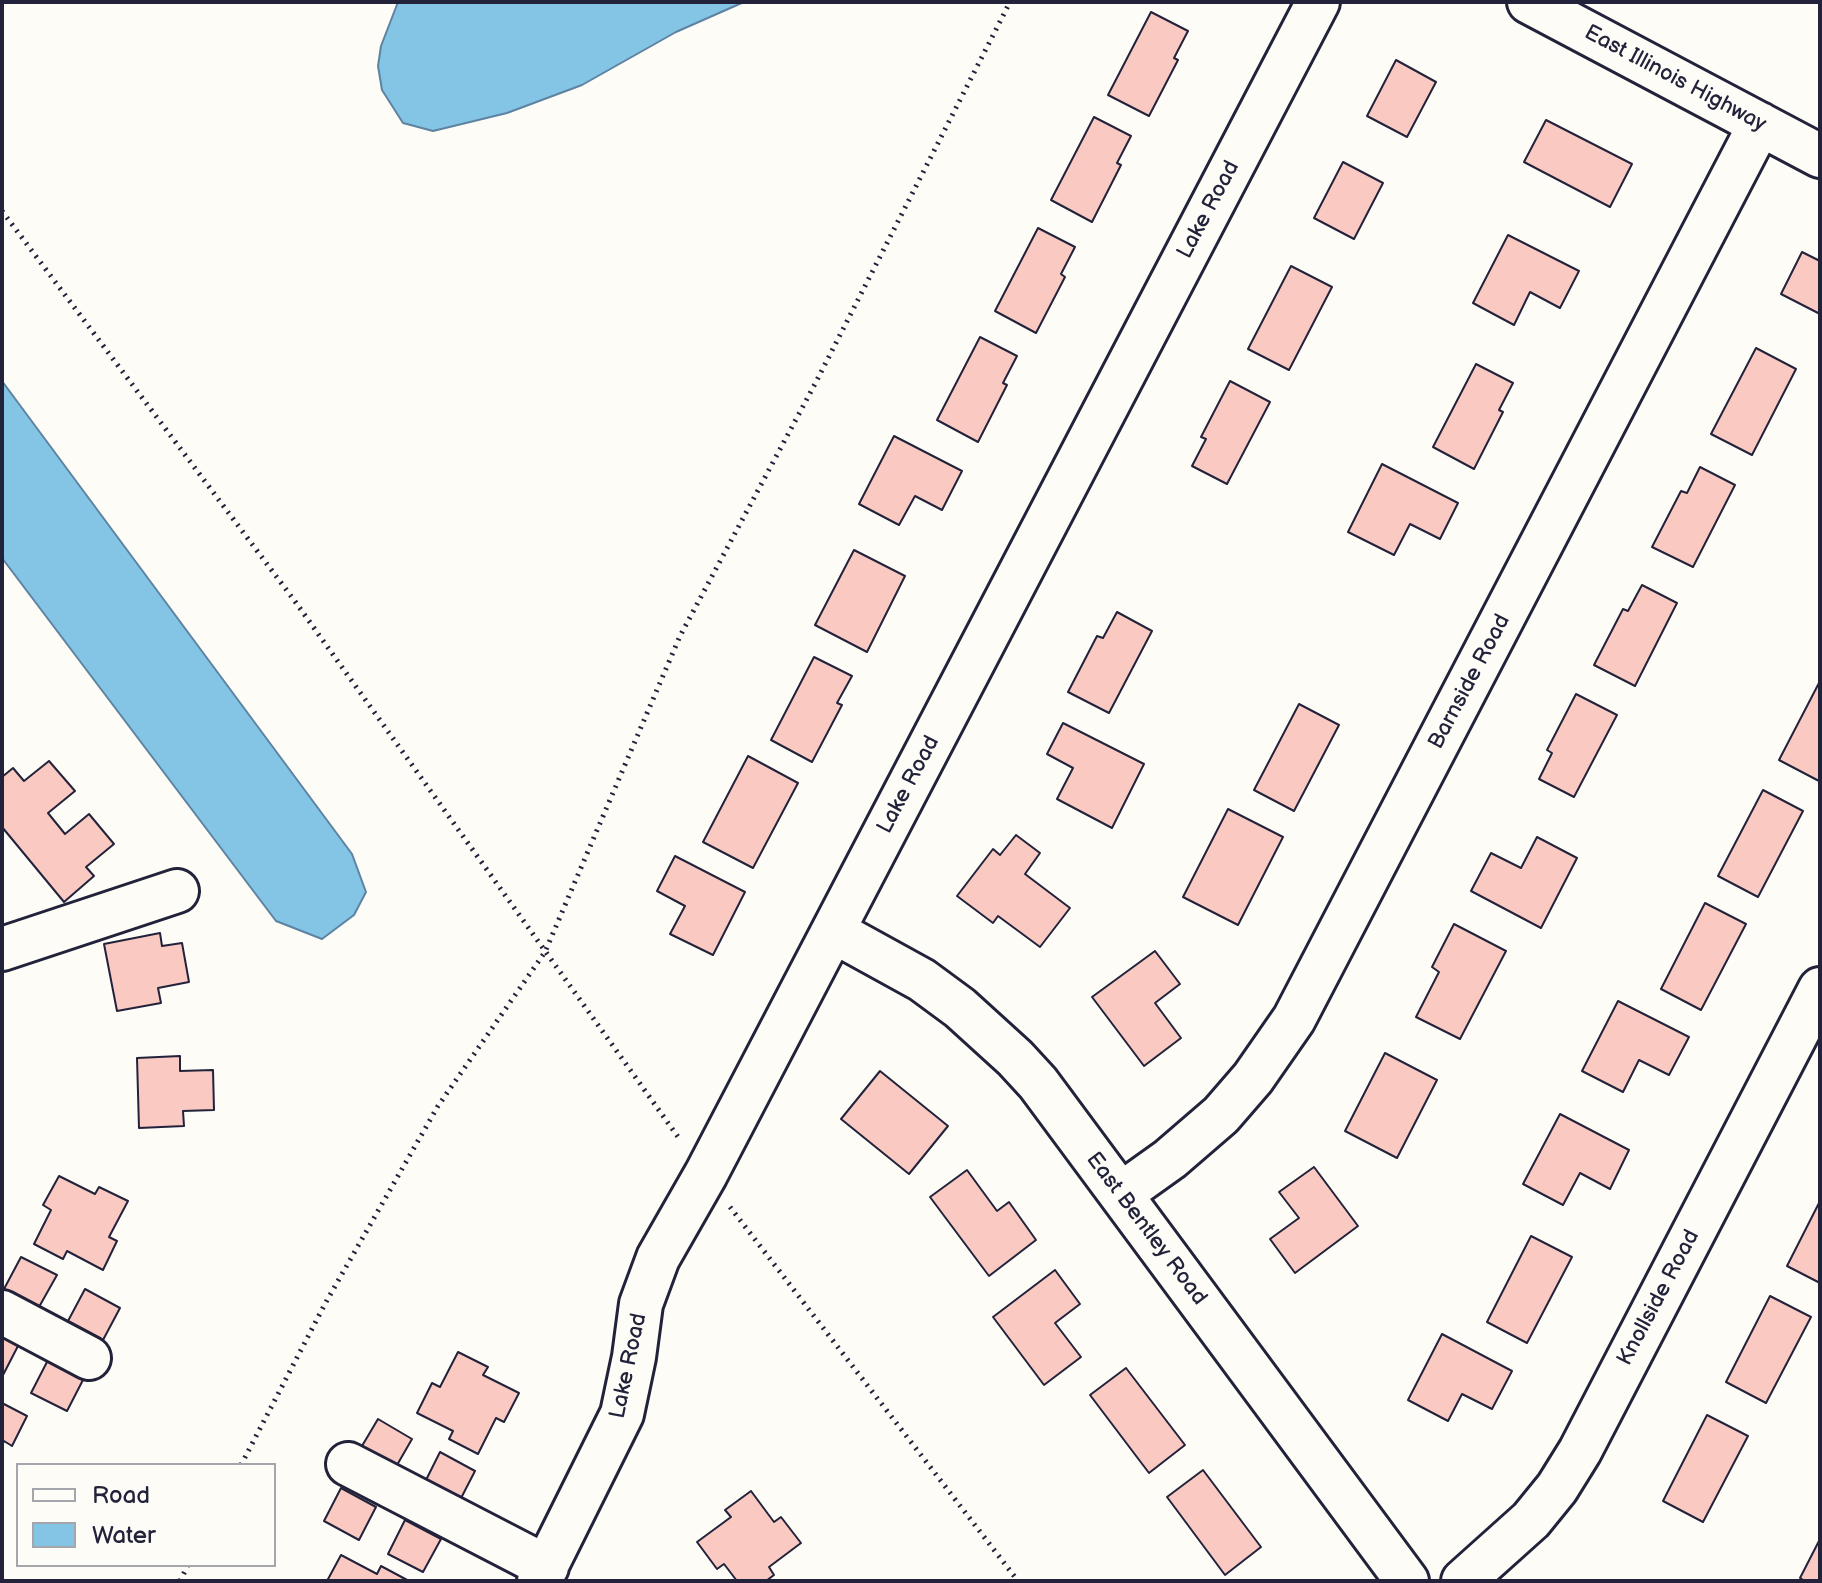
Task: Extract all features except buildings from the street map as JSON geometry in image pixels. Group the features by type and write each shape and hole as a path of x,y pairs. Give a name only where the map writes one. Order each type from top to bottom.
{"street":[{"name":"Lake Road","path":"543,1574 622,1414 641,1304 658,1258 706,1174 1318,2"},
{"name":"East Illinois Highway","path":"1529,2 1820,156"},
{"name":"Barnside Road","path":"1121,1194 1170,1159 1221,1115 1253,1078 1294,1019 1760,124"},
{"path":"2,949 177,891"},
{"name":"East Bentley Road","path":"833,931 922,980 989,1034 1038,1083 1407,1581"},
{"name":"Knollside Road","path":"1463,1581 1531,1520 1557,1488 1580,1451 1820,989"},
{"path":"2,1312 89,1358"},
{"path":"348,1464 543,1574"}],"path":[{"path":"242,1463 326,1302 438,1106 545,952 680,636 816,382 1010,2"},
{"path":"2,211 294,600 706,1174 1018,1581"}],"water":[{"path":"398,2 744,2 676,32 582,85 507,113 433,131 403,123 382,90 378,66 381,46"},
{"path":"2,381 352,854 366,892 354,915 322,939 276,921 2,558"}]}
